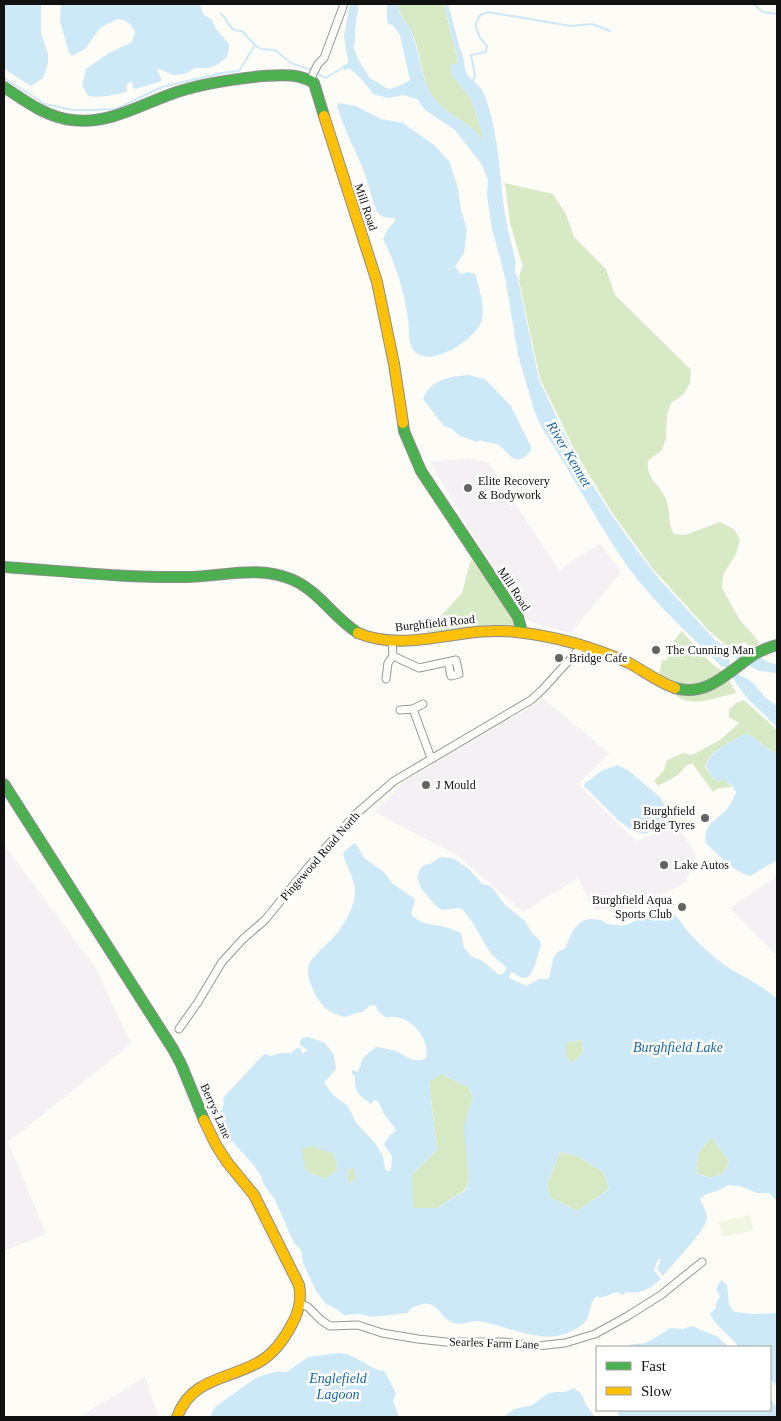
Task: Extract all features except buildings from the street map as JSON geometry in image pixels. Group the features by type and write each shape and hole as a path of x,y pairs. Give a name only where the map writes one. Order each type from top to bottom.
{"street":[{"path":"4,87 46,112 71,120 94,120 116,117 176,93 238,77 288,74 310,80 324,58 344,4"},
{"name":"Mill Road","path":"310,80 314,83 377,282 394,364 404,432 421,471 518,616 522,632"},
{"name":"Burghfield Road","path":"4,568 176,577 253,572 277,574 297,581 309,589 332,613 353,629 367,636 392,640 478,631 522,632 581,647 627,662 681,690 696,689 723,679 759,651 768,646 777,645"},
{"path":"386,679 388,663 393,656 392,640"},
{"name":"Pingewood Road North","path":"179,1025 198,1002 222,962 243,939 265,920 357,813 394,781 531,700 581,647"},
{"path":"393,656 420,668 448,662"},
{"path":"400,710 413,709 424,704"},
{"path":"413,709 431,758"},
{"name":"Berrys Lane","path":"4,784 173,1049 216,1145 227,1162 254,1195 262,1209 299,1285 302,1296 300,1304"},
{"name":"Searles Farm Lane","path":"300,1304 308,1307 330,1326 358,1325 382,1333 446,1342 504,1342 536,1346 565,1344 595,1334 626,1317 661,1295 702,1262"},
{"path":"177,1417 178,1412 197,1390 210,1382 243,1370 263,1360 276,1348 289,1330 300,1304"}],"shaded area":[{"path":"468,458 488,462 559,570 600,543 621,572 571,633 528,621 484,554 430,462"},
{"path":"544,699 609,753 578,784 636,841 677,825 696,854 686,882 636,908 594,910 578,878 523,912 458,856 375,812 403,782"},
{"path":"4,845 95,967 131,1044 8,1142 46,1234 4,1251"},
{"path":"777,876 777,956 730,908"},
{"path":"145,1377 158,1417 79,1417"}],"green space":[{"path":"399,4 444,4 458,62 457,64 452,64 452,75 471,99 483,135 482,138 441,106 431,93 424,76 415,40 401,15"},
{"path":"505,183 553,194 566,214 574,237 606,269 615,295 691,370 690,383 684,394 671,403 667,414 666,438 662,450 648,461 649,472 666,499 674,534 685,535 720,522 734,529 740,540 736,554 723,575 722,588 740,620 760,643 752,649 745,642 727,646 709,631 653,569 613,514 577,455 540,379 519,281 523,266 510,223"},
{"path":"471,559 512,614 514,626 426,632 462,593"},
{"path":"682,631 708,660 725,672 736,693 693,702 684,700 667,687 659,675 662,660 667,660 669,644"},
{"path":"744,700 777,730 777,755 750,735 744,734 716,751 707,761 705,767 718,782 723,779 732,787 719,788 713,792 692,763 686,766 678,775 658,786 654,781 664,770 667,760 683,753 692,755 720,740 739,723 729,717 729,710 736,703"},
{"path":"582,1040 583,1053 572,1063 566,1057 566,1043"},
{"path":"442,1074 468,1087 473,1097 465,1127 469,1180 465,1190 437,1208 412,1208 412,1175 437,1150 429,1081"},
{"path":"711,1137 729,1161 724,1173 710,1178 696,1173 698,1154"},
{"path":"312,1145 334,1153 338,1170 325,1179 306,1171 301,1149"},
{"path":"560,1152 577,1156 604,1173 609,1189 577,1211 550,1197 547,1183"},
{"path":"354,1168 356,1179 348,1184 347,1170"},
{"path":"750,1215 753,1230 723,1237 719,1222"}],"water":[{"path":"4,4 41,4 41,33 48,54 48,63 43,78 31,86 4,69"},
{"path":"61,4 200,4 203,14 212,20 216,29 229,44 227,57 217,65 209,68 195,68 185,74 173,75 157,69 162,81 136,89 133,88 132,82 127,83 127,91 124,92 114,95 88,96 82,85 86,69 109,53 132,42 135,32 131,25 124,20 117,19 100,28 85,49 72,56 69,53 60,21"},
{"name":"River Kennet","path":"350,4 359,4 354,49 370,78 388,89 410,80 400,35 392,24 389,25 387,19 387,4 399,4 399,12 409,27 431,93 441,106 471,127 482,138 483,135 471,99 452,75 452,64 457,64 458,61 444,4 448,4 466,71 469,77 483,91 493,123 506,220 515,261 515,273 517,275 539,380 576,458 611,514 660,580 716,641 728,647 740,645 765,661 777,664 777,673 759,671 734,657 729,658 730,665 740,676 751,681 777,706 777,727 746,697 725,667 722,667 685,631 638,581 606,533 542,428 534,410 518,355 505,277 492,229 487,195 488,180 482,165 455,130 425,110 417,99 404,95 388,98 373,94 349,68 344,70 343,65 348,64 344,36"},
{"path":"339,103 356,106 381,119 403,123 434,145 449,161 458,188 461,210 467,229 464,253 455,267 461,274 468,272 475,274 481,296 483,314 479,327 472,335 453,349 442,354 422,356 415,352 411,346 408,316 403,293 393,260 383,239 387,230 395,221 394,218 380,215 375,207 365,174 340,115 337,106"},
{"path":"469,375 485,379 511,406 531,447 531,451 525,457 515,459 496,444 480,440 477,442 460,436 451,428 444,426 423,399 430,387 435,383 455,376"},
{"path":"744,734 750,735 777,755 777,860 750,876 726,862 706,843 705,837 708,828 732,802 736,792 723,779 718,782 714,779 706,767 708,761 721,747"},
{"path":"618,765 629,771 661,798 668,813 660,823 646,834 632,831 618,820 584,786 585,783 603,770"},
{"name":"Burghfield Lake","path":"354,843 356,844 364,858 384,872 393,884 415,899 411,914 414,918 426,924 447,927 461,933 464,948 471,956 481,960 498,974 502,975 507,968 491,954 463,910 459,908 442,910 436,906 421,888 417,877 424,865 430,864 441,857 452,858 469,869 482,884 490,886 505,905 525,921 532,933 539,939 541,944 539,952 534,968 529,976 522,978 511,972 509,978 527,986 539,979 548,979 555,955 565,949 574,929 583,921 595,919 604,921 604,923 622,925 653,911 665,908 673,913 694,938 720,962 777,999 777,1201 769,1193 757,1193 740,1186 728,1185 706,1194 700,1199 707,1216 705,1224 695,1239 663,1276 657,1269 661,1260 658,1259 654,1270 661,1279 641,1292 626,1292 623,1295 617,1292 600,1298 597,1296 591,1304 585,1322 576,1329 561,1335 552,1337 531,1335 479,1321 460,1324 453,1323 448,1321 435,1307 426,1304 414,1307 408,1313 373,1317 360,1314 344,1315 326,1304 316,1291 303,1263 301,1250 294,1243 274,1198 264,1185 255,1167 225,1133 217,1112 221,1111 224,1104 223,1098 264,1054 271,1056 291,1053 300,1048 303,1054 307,1050 300,1045 300,1041 302,1038 308,1037 325,1043 334,1055 336,1069 324,1083 335,1097 347,1105 357,1124 375,1143 383,1156 385,1169 391,1170 392,1156 384,1144 390,1135 396,1131 395,1128 384,1114 378,1101 374,1100 371,1104 358,1093 352,1070 358,1072 363,1058 376,1047 396,1051 410,1059 422,1060 426,1058 426,1044 419,1032 409,1022 396,1017 385,1016 379,1012 375,1005 368,1006 363,1012 346,1017 331,1012 320,1002 310,983 308,976 309,964 343,925 349,915 355,896 354,883 343,853","holes":["582,1040 583,1053 572,1063 566,1057 566,1043","442,1074 468,1087 473,1097 464,1127 469,1180 466,1190 437,1208 413,1208 412,1175 437,1150 429,1082","711,1137 729,1161 724,1173 710,1178 696,1173 698,1154","312,1146 334,1154 338,1170 325,1179 306,1171 302,1149","560,1152 577,1156 604,1173 609,1189 577,1211 550,1197 547,1183","354,1169 356,1179 348,1184 347,1170"]},
{"path":"721,1280 727,1285 729,1304 734,1312 753,1314 777,1313 777,1386 771,1380 771,1346 738,1346 710,1314 716,1308 716,1303 720,1297 716,1289"},
{"path":"692,1326 718,1337 728,1346 630,1346 645,1343 670,1328 683,1329"},
{"name":"Englefield Lagoon","path":"339,1353 351,1356 378,1370 384,1371 396,1393 393,1401 399,1417 210,1417 215,1407 257,1377 275,1372 287,1372 308,1357"},
{"path":"574,1388 582,1395 586,1405 595,1417 503,1417 515,1409 532,1405 547,1394 565,1392"},
{"path":"771,1399 777,1408 777,1417 619,1417 618,1411 771,1411"}],"waterway":[{"path":"754,4 763,12 777,14"},
{"path":"473,82 475,75 471,55 486,52 487,46 480,38 476,23 480,15 488,12 571,26 592,24 610,31"},
{"path":"220,13 231,28 242,31 255,45"},
{"path":"4,78 45,104 72,110 94,110 116,109 162,87 222,73 239,71 255,45 261,49 275,50 291,63 311,70"},
{"path":"316,72 325,78 344,67"}],"traffic: fast":[{"path":"4,87 36,108 53,116 86,121 112,117 198,86 251,77 289,75 314,83 324,116"},
{"path":"403,423 404,431 421,471 518,617 522,632"},
{"path":"4,567 140,576 199,577 252,572 278,575 301,584 358,633"},
{"path":"675,688 687,690 708,686 755,654 777,645"},
{"path":"4,784 173,1049 204,1120"}],"traffic: slow":[{"path":"324,116 377,282 394,364 403,423"},
{"path":"358,633 377,639 396,641 496,631 545,636 587,647 615,657 675,688"},
{"path":"177,1417 192,1394 202,1387 249,1367 270,1354 282,1341 291,1326 298,1311 300,1301 299,1285 254,1195 227,1162 204,1120"}],"place":[{"name":"Elite Recovery & Bodywork","path":"468,488"},
{"name":"The Cunning Man","path":"656,650"},
{"name":"Bridge Cafe","path":"559,658"},
{"name":"J Mould","path":"426,785"},
{"name":"Burghfield Bridge Tyres","path":"705,818"},
{"name":"Lake Autos","path":"664,865"},
{"name":"Burghfield Aqua Sports Club","path":"682,907"}]}
